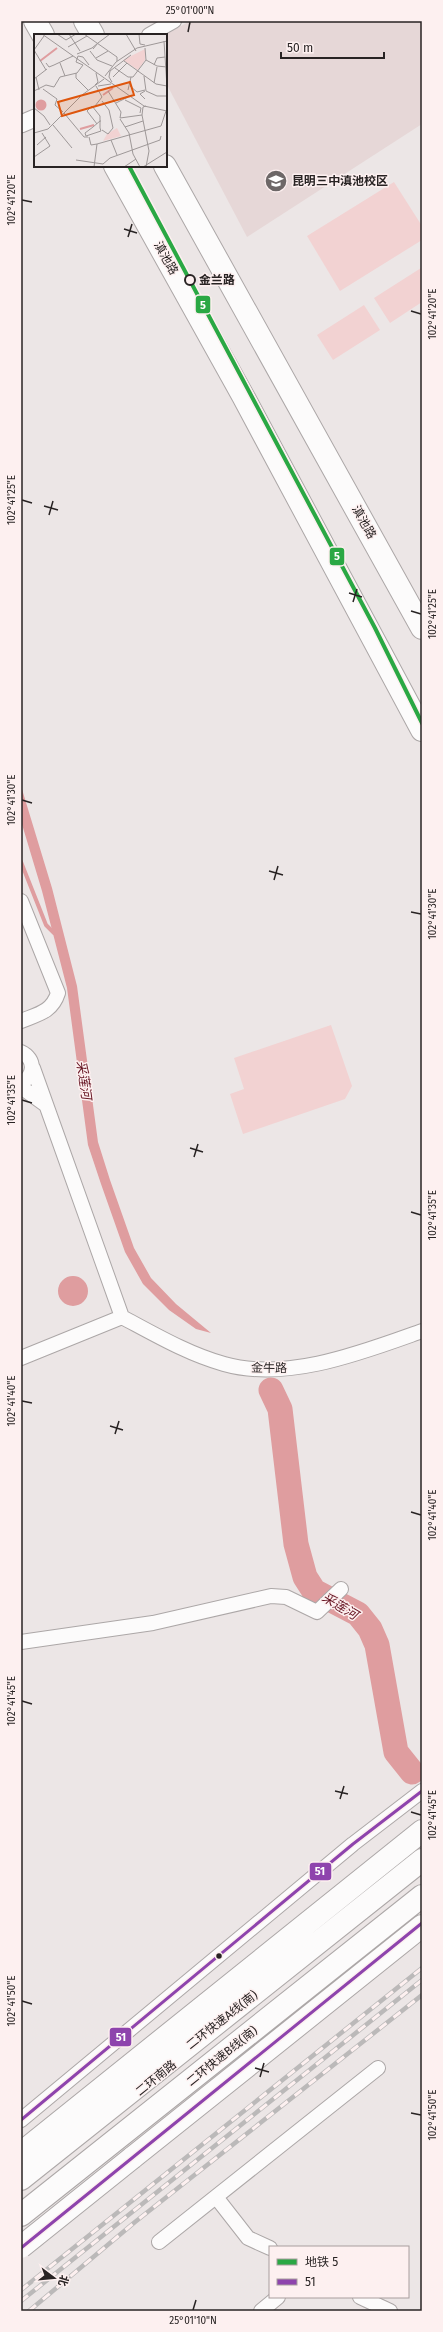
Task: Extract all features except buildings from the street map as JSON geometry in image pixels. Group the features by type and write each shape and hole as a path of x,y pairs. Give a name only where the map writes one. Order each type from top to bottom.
{"main road":[{"path":"35,21 42,34"},
{"path":"85,21 92,34"},
{"name":"滇池路","path":"116,167 243,396 422,730"},
{"name":"滇池路","path":"166,167 422,628"},
{"path":"21,2153 417,1835"},
{"name":"二环快速A线(南)","path":"21,2179 422,1860"},
{"name":"二环南路","path":"21,2185 422,1866"},
{"name":"二环南路","path":"21,2210 422,1892"},
{"name":"二环快速B线(南)","path":"21,2215 422,1896"},
{"path":"21,2248 422,1926"},
{"path":"21,2228 92,2186 132,2158"},
{"path":"21,2222 67,2179"}],"street":[{"path":"151,34 174,21"},
{"path":"21,124 34,118"},
{"path":"21,901 58,993 54,1003 46,1011 21,1021"},
{"path":"21,1052 29,1058 33,1068 122,1317 21,1358"},
{"path":"21,1083 30,1077 33,1068"},
{"path":"21,1088 46,1105"},
{"name":"金牛路","path":"122,1317 155,1335 224,1364 273,1370 318,1364 422,1331"},
{"path":"21,1642 153,1623 271,1596 286,1597 317,1612 341,1589"},
{"path":"21,2120 325,1867 422,1791"},
{"path":"21,2248 196,2104 422,1923"},
{"path":"159,2242 378,2068"},
{"path":"216,2197 248,2238 269,2248"},
{"path":"261,2311 277,2298"},
{"path":"362,2298 390,2311"}],"shaded area":[{"name":"昆明三中滇池校区","path":"190,21 422,21 422,124 247,237 167,85 167,34"},
{"path":"394,182 422,226 422,240 340,291 307,236"},
{"path":"421,268 422,302 390,323 374,298"},
{"path":"364,305 380,330 333,360 317,335"},
{"path":"331,1025 352,1086 345,1099 243,1134 230,1094 244,1089 234,1058"}],"water":[{"name":"采莲河","path":"21,786 52,888 77,986 98,1142 110,1180 134,1248 151,1278 176,1304 211,1333 196,1329 169,1310 143,1284 125,1252 101,1184 88,1145 67,988 42,891 21,821"},
{"path":"73,1276 84,1280 88,1291 84,1302 73,1306 62,1302 58,1291 62,1280"}],"waterway":[{"path":"21,862 46,925 54,933"},
{"name":"采莲河","path":"271,1390 280,1409 296,1544 305,1577 314,1591 358,1614 370,1629 377,1645 396,1752 412,1772"}],"railway":[{"path":"21,2290 422,1968"},
{"path":"21,2301 422,1980"},
{"path":"29,2311 135,2222 422,1995"}],"metro line":[{"name":"5","path":"130,167 375,628 422,723"}],"transit line":[{"name":"51","path":"21,2120 353,1844 422,1791"},
{"name":"51","path":"21,2248 422,1923"}],"place":[{"name":"昆明三中滇池校区","path":"276,181"},
{"name":"金兰路","path":"190,280"}]}
